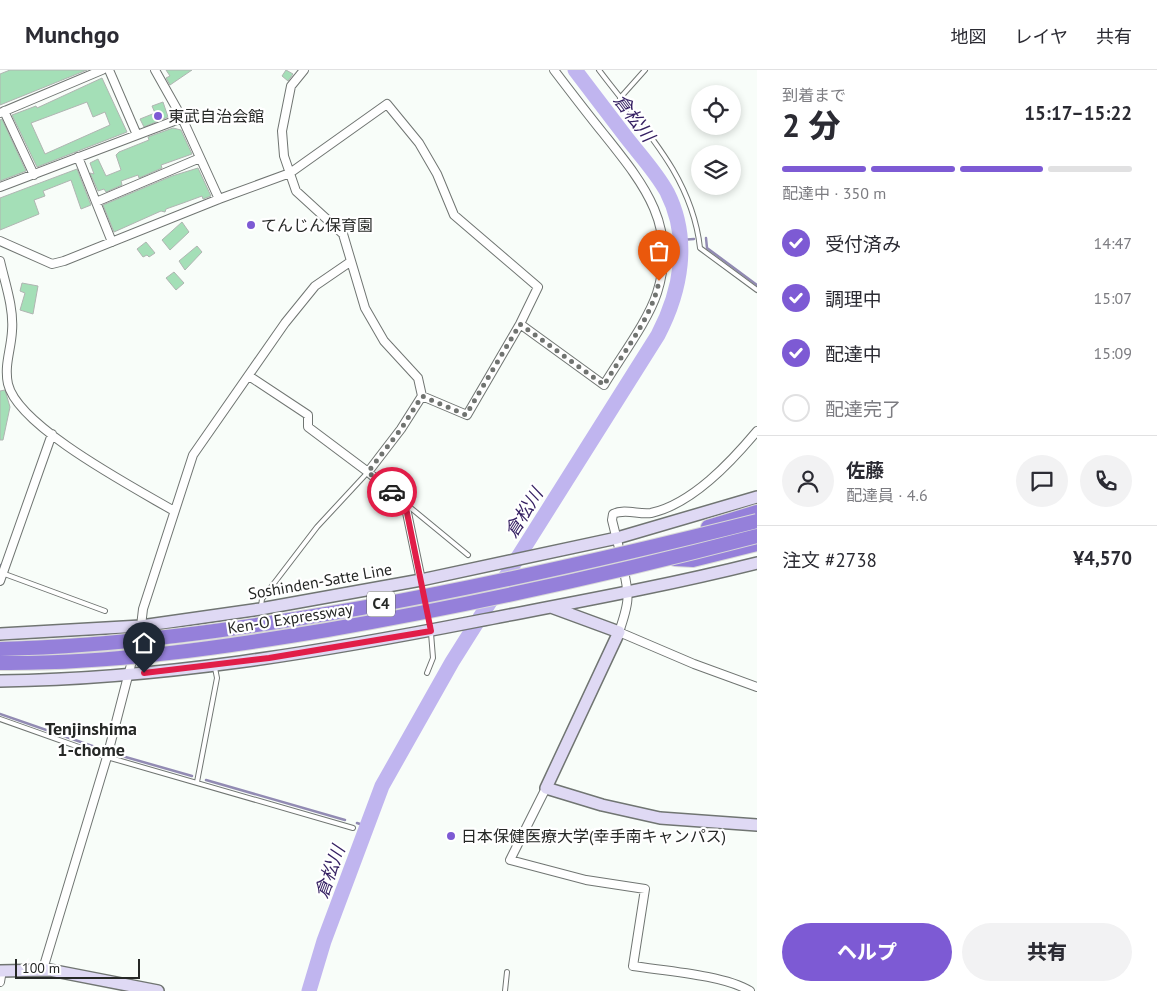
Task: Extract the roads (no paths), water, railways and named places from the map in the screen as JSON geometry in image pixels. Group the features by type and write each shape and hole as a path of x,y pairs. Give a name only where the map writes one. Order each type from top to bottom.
{"highway":[{"path":"678,541 708,527 757,512"},
{"name":"Ken-O Expressway","path":"0,649 107,644 245,627 426,596 757,522"},
{"name":"Ken-O Expressway","path":"0,663 92,660 259,641 468,603 757,536"},
{"path":"664,559 693,560 757,544"}],"main road":[{"name":"Soshinden-Satte Line","path":"0,634 141,626 260,609 421,580 617,538 757,497"},
{"path":"0,681 56,680 128,675 215,666 431,631 757,563"},
{"path":"421,580 431,631"},
{"path":"551,607 619,632 546,788 602,805 660,818 757,825"},
{"path":"1,974 43,969 158,991"}],"street":[{"path":"34,174 2,112 102,70"},
{"path":"108,70 137,135"},
{"path":"155,70 182,118 219,198"},
{"path":"303,70 291,86 282,131 284,156 296,192 343,234 365,308 384,340 418,378 422,396 401,429 368,472"},
{"path":"520,324 604,385 649,310 657,293 662,269 662,237 658,216 649,196 632,169 554,70"},
{"path":"0,240 52,264 112,242 219,198 290,173 387,104 419,143 437,174 454,215 538,287 520,324 466,415 422,396"},
{"path":"0,187 182,118"},
{"path":"78,157 112,242"},
{"path":"96,202 200,158"},
{"path":"0,260 8,294 12,330 4,382 16,402 72,450 174,511"},
{"path":"43,969 107,757 141,626 143,609 193,455 249,376 259,357 315,286 350,262"},
{"path":"249,376 308,415 308,427 368,472 405,503 421,580"},
{"path":"757,431 732,461 679,502 650,513 618,512 613,514 612,520 628,590 628,604 619,632 694,664 757,687"},
{"path":"1,575 52,434"},
{"path":"546,788 510,860 586,880 645,889 633,966 714,980 743,987 750,991"}],"lane":[{"path":"599,70 676,172 693,212 700,248 757,290"},
{"path":"620,98 645,70"},
{"path":"260,609 262,599 318,527 368,472"},
{"path":"405,503 468,554"},
{"path":"1,575 105,610"},
{"path":"427,673 433,658 431,631"},
{"path":"197,782 217,678 215,666"},
{"path":"0,719 107,757 353,828"},
{"path":"505,991 508,972"}],"waterway":[{"name":"倉松川","path":"309,991 324,941 382,786 452,662 658,335 672,301 680,265 681,246 679,228 667,192 575,70"},
{"path":"706,238 707,248 757,285"},
{"path":"680,240 694,239"},
{"path":"0,714 101,749"},
{"path":"115,754 192,776"},
{"path":"206,780 345,820"},
{"path":"357,823 366,826"}],"place":[{"name":"東武自治会館","path":"158,116"},
{"name":"てんじん保育園","path":"251,225"},
{"name":"日本保健医療大学(幸手南キャンパス)","path":"451,836"}],"district":[{"name":"Tenjinshima 1-chome","path":"91,740"}]}
